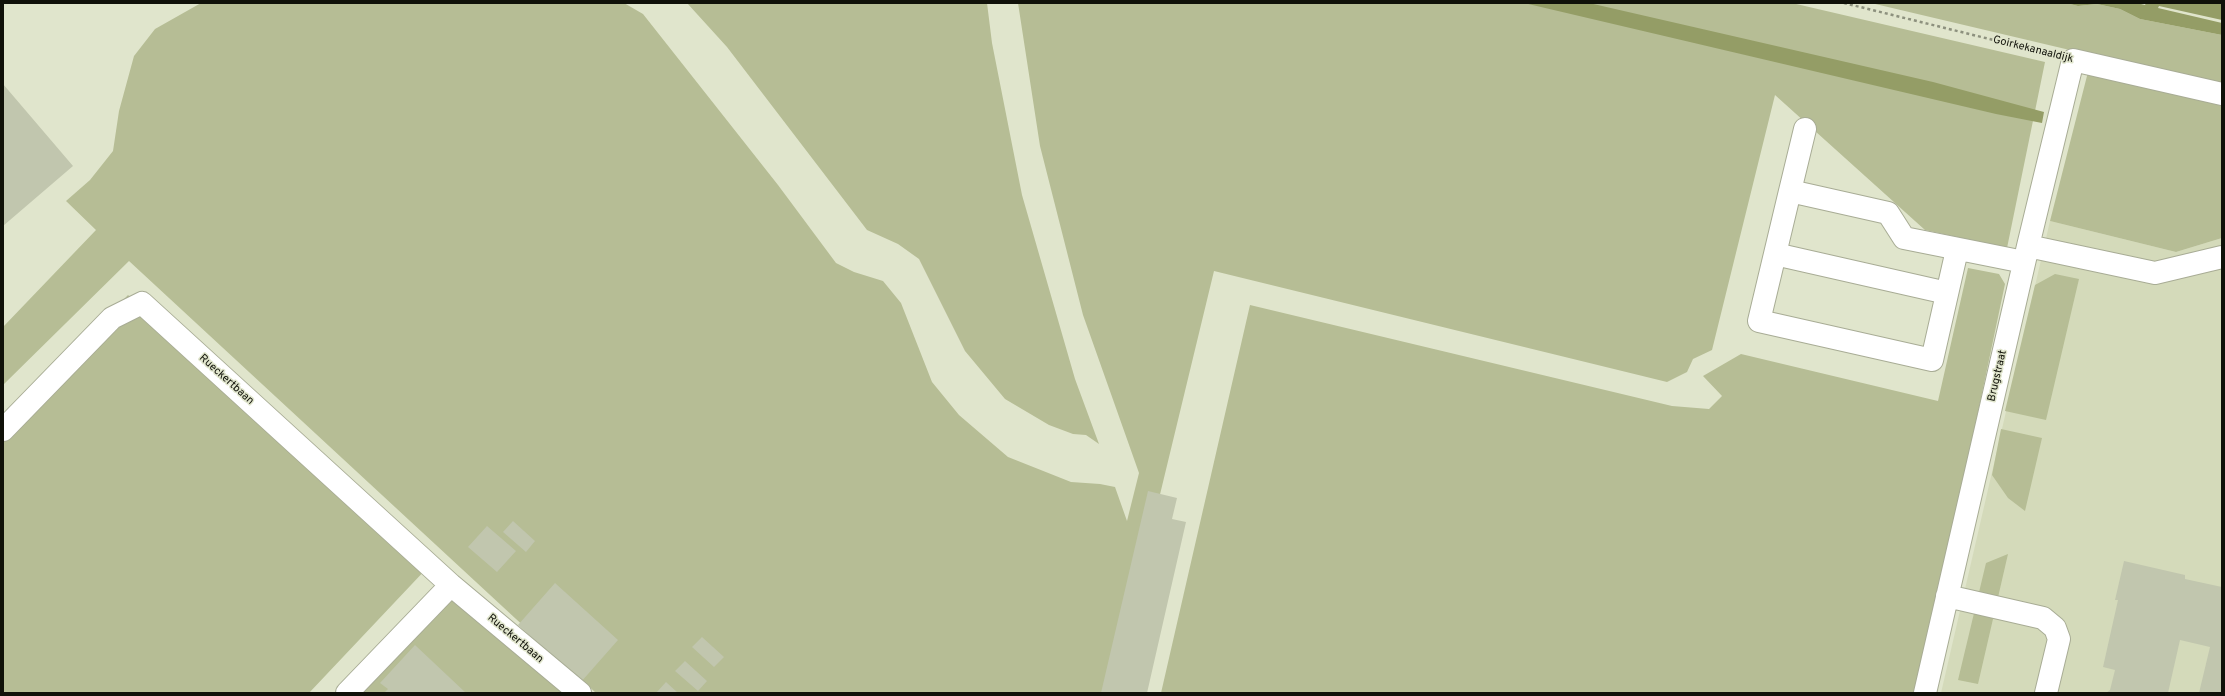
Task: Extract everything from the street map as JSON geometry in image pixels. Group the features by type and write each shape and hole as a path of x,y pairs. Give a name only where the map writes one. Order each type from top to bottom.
{"street":[{"name":"Goirkekanaaldijk","path":"2073,60 2222,94"},
{"name":"Brugstraat","path":"1925,693 2026,254 2073,60"},
{"path":"1805,129 1759,321 1932,360 1957,250"},
{"path":"1790,191 1888,213 1904,238 1957,250 2026,254 2155,273 2222,257"},
{"path":"1775,254 1946,293"},
{"name":"Rueckertbaan","path":"3,430 112,318 142,303 451,585 580,693"},
{"path":"347,693 451,585"},
{"path":"1947,596 2043,618 2055,628 2058,639 2046,693"}],"path":[{"name":"Goirkekanaaldijk","path":"1844,3 2073,60"}],"shaded area":[{"path":"201,3 624,3 643,14 778,185 836,263 854,272 883,281 901,303 932,382 959,415 1008,457 1071,482 1100,484 1115,487 1127,521 1139,473 1083,315 1040,146 1018,3 1792,3 2045,62 2007,248 1925,230 1775,95 1712,350 1693,359 1687,372 1667,382 1214,271 1112,693 596,693 129,261 3,385 3,327 96,230 66,201 90,180 113,151 119,111 134,56 155,29"},
{"path":"687,3 987,3 992,43 1022,195 1075,379 1099,444 1086,435 1073,434 1049,425 1005,399 965,351 919,259 898,244 867,230 727,47"},
{"path":"1524,3 1589,3 1933,82 2044,112 2042,123 1996,114"},
{"path":"1871,3 2066,3 2078,6 2097,4 2120,9 2140,19 2222,35 2222,86"},
{"path":"2066,3 2137,3 2145,5 2146,3 2222,3 2222,20 2159,6 2158,8 2222,23 2222,35 2140,19 2120,9 2097,4 2078,6"},
{"path":"2088,72 2222,106 2222,238 2176,252 2050,221"},
{"path":"2050,221 2176,252 2222,238 2222,693 1941,693"},
{"path":"1968,268 1999,274 2005,284 1934,621 1917,693 1161,693 1250,305 1672,406 1709,409 1722,396 1703,376 1741,354 1938,401"},
{"path":"2055,274 2079,279 2046,420 2005,411 2035,285"},
{"path":"128,295 428,567 309,693 3,693 3,423"},
{"path":"2001,429 2042,438 2025,511 2008,498 1992,475"},
{"path":"2008,554 1978,684 1958,680 1986,563"},
{"path":"449,585 565,693 346,693"}],"building":[{"path":"3,84 73,166 3,226"},
{"path":"1148,491 1177,498 1172,519 1186,522 1147,693 1101,693"},
{"path":"513,521 535,541 526,552 503,532"},
{"path":"487,526 516,551 497,572 468,547"},
{"path":"2124,561 2185,575 2185,579 2222,587 2222,693 2199,693 2210,647 2180,640 2168,693 2106,693 2110,690 2115,670 2103,667 2118,600 2115,600"},
{"path":"555,583 618,640 581,682 518,625"},
{"path":"702,637 724,657 714,667 692,647"},
{"path":"415,645 466,693 384,693 388,689 380,683"},
{"path":"685,661 707,681 698,691 675,671"},
{"path":"666,682 678,693 656,693"}]}
